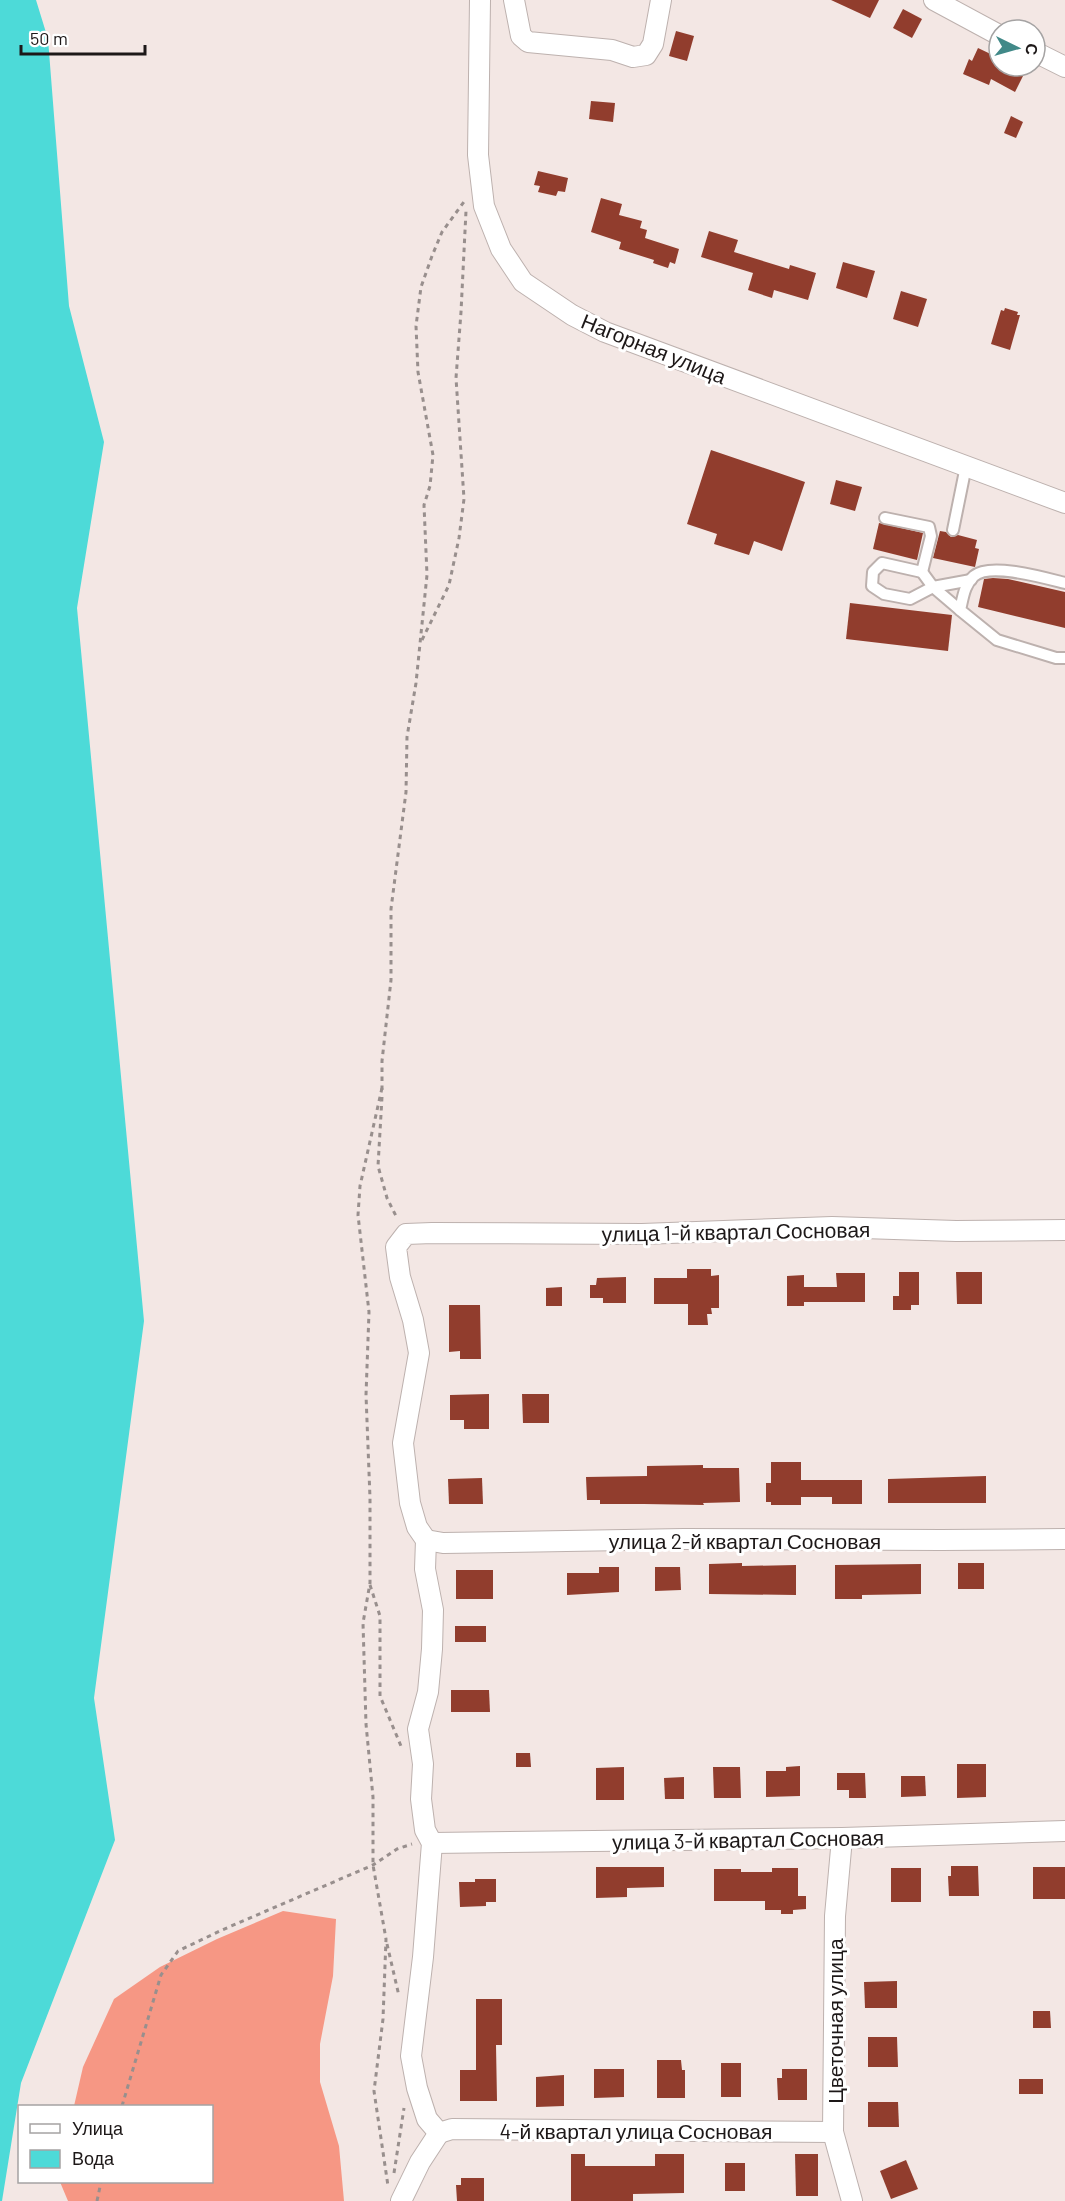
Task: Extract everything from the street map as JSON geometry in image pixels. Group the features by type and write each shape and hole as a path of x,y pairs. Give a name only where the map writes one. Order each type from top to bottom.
{"street":[{"name":"Нагорная улица","path":"480,0 478,155 484,206 501,249 523,282 572,315 605,332 1065,504"},
{"path":"514,0 521,36 528,42 612,50 633,57 646,56 652,44 661,0"},
{"path":"934,0 987,29"},
{"path":"1047,58 1065,67"},
{"name":"улица 1-й квартал Сосновая","path":"406,1234 642,1234 832,1227 956,1231 1065,1230"},
{"path":"395,2197 439,2133 427,2119 417,2088 411,2056 423,1957 432,1843 425,1830 421,1799 423,1764 418,1729 428,1692 433,1610 425,1569 426,1540 417,1527 410,1503 403,1443 419,1353 397,1257 396,1247 406,1234"},
{"name":"улица 2-й квартал Сосновая","path":"426,1540 443,1543 684,1539 1065,1539"},
{"name":"улица 3-й квартал Сосновая","path":"432,1843 842,1838 1065,1831"},
{"name":"Цветочная улица","path":"842,1838 835,1916 833,2132 852,2201"},
{"name":"4-й квартал улица Сосновая","path":"439,2133 452,2129 833,2132"}],"lane":[{"path":"953,530 966,466"},
{"path":"885,518 929,527 931,536 922,572"},
{"path":"971,580 933,588 910,599 884,594 872,586 873,572 882,564 922,572 933,588 997,640 1056,658 1065,658"},
{"path":"960,610 966,587 975,575 987,570 1016,573 1065,583"}],"path":[{"path":"406,1234 387,1198 378,1166 382,1061 391,980 391,909 406,792 407,737 427,575 424,505 430,486 433,455 418,372 416,326 421,287 432,256 442,232 467,197 456,378 464,499 459,538 448,585 420,644"},
{"path":"382,1088 360,1186 358,1215 369,1312 366,1395 370,1498 370,1583 363,1623 366,1724 373,1797 373,1865 386,1939 383,2019 374,2091 395,2197"},
{"path":"370,1583 380,1616 380,1696 402,1748"},
{"path":"122,2105 161,1975 178,1951 373,1865 397,1849 414,1843 432,1843"},
{"path":"394,2181 393,2170 405,2101"},
{"path":"97,2201 101,2183"}],"shaded area":[{"path":"283,1911 336,1919 333,1976 320,2044 320,2082 339,2146 344,2201 68,2201 60,2183 213,2183 213,2105 74,2105 83,2067 114,1999 160,1967 217,1939"}],"water":[{"path":"0,0 36,0 48,39 69,306 104,442 77,608 144,1321 94,1698 115,1840 21,2083 2,2201 0,2201"}],"building":[{"path":"831,0 879,0 870,18"},
{"path":"903,9 922,19 912,38 893,28"},
{"path":"676,31 694,36 687,61 669,56"},
{"path":"978,48 987,52 987,78 1022,78 1015,92 991,79 989,85 963,74 969,59 972,61"},
{"path":"591,101 615,103 613,122 589,119"},
{"path":"1011,116 1023,122 1016,138 1004,133"},
{"path":"538,171 568,178 565,192 558,191 556,196 538,192 540,186 534,185"},
{"path":"601,198 622,204 619,215 642,221 640,228 647,230 645,238 679,249 675,264 670,262 668,268 653,263 654,260 619,249 621,242 591,232"},
{"path":"709,231 738,240 734,252 789,269 790,265 816,273 808,300 774,290 772,298 748,290 753,273 701,257"},
{"path":"843,262 875,271 867,298 836,288"},
{"path":"901,291 927,299 918,327 893,319"},
{"path":"1005,308 1018,312 1017,315 1020,315 1010,350 991,344 1001,310 1004,311"},
{"path":"711,450 805,482 782,551 754,541 749,555 714,544 717,534 687,524"},
{"path":"836,480 862,487 855,511 830,504"},
{"path":"879,523 923,533 917,560 873,549"},
{"path":"940,531 946,532 951,537 958,535 977,540 975,548 979,549 975,567 933,558"},
{"path":"984,579 1008,579 1065,592 1065,628 978,607"},
{"path":"850,603 952,615 948,651 846,639"},
{"path":"687,1269 711,1269 711,1276 719,1275 719,1308 711,1308 712,1314 707,1314 708,1325 688,1325 688,1304 654,1304 654,1278 687,1278"},
{"path":"899,1272 919,1272 919,1305 911,1305 911,1310 893,1310 893,1296 899,1296"},
{"path":"956,1272 982,1272 982,1304 957,1304"},
{"path":"836,1273 865,1273 865,1302 804,1302 804,1306 787,1306 787,1276 804,1275 804,1287 837,1287"},
{"path":"626,1277 626,1303 603,1303 603,1298 590,1298 590,1285 596,1285 597,1278"},
{"path":"562,1287 562,1306 546,1306 546,1288"},
{"path":"449,1305 480,1305 481,1359 460,1359 460,1351 449,1352"},
{"path":"489,1394 489,1429 464,1429 464,1420 450,1420 450,1395"},
{"path":"522,1394 549,1394 549,1423 523,1423"},
{"path":"771,1462 801,1462 801,1480 862,1480 862,1504 832,1504 832,1497 801,1497 801,1505 771,1505 771,1502 766,1502 766,1483 771,1483"},
{"path":"703,1465 703,1468 739,1468 740,1502 703,1503 704,1505 600,1504 600,1500 587,1500 586,1477 647,1476 647,1466"},
{"path":"986,1476 986,1503 888,1503 888,1479"},
{"path":"482,1478 483,1504 449,1504 448,1479"},
{"path":"742,1563 742,1566 796,1565 796,1595 709,1594 709,1564"},
{"path":"958,1563 984,1563 984,1589 958,1589"},
{"path":"921,1564 921,1594 862,1595 862,1599 835,1599 835,1565"},
{"path":"599,1567 619,1567 619,1592 567,1595 567,1573 599,1573"},
{"path":"655,1567 680,1567 681,1590 655,1591"},
{"path":"456,1570 493,1570 493,1599 456,1599"},
{"path":"455,1626 486,1626 486,1642 455,1642"},
{"path":"451,1690 489,1690 490,1712 451,1712"},
{"path":"516,1753 530,1753 531,1767 516,1767"},
{"path":"957,1764 986,1764 986,1797 957,1798"},
{"path":"800,1766 800,1796 766,1797 766,1771 786,1771 786,1767"},
{"path":"624,1767 624,1800 596,1800 596,1768"},
{"path":"713,1767 740,1767 741,1798 714,1798"},
{"path":"837,1773 865,1773 866,1798 849,1798 849,1790 837,1790"},
{"path":"901,1776 925,1776 926,1796 901,1797"},
{"path":"684,1777 684,1799 665,1799 664,1778"},
{"path":"951,1866 978,1866 979,1896 949,1896 948,1876 951,1876"},
{"path":"596,1867 664,1867 664,1887 627,1888 627,1897 596,1898"},
{"path":"1033,1867 1065,1867 1065,1899 1033,1899"},
{"path":"772,1868 798,1868 798,1896 806,1896 806,1909 793,1910 793,1914 781,1914 781,1910 765,1910 765,1901 714,1901 714,1869 772,1872"},
{"path":"891,1868 921,1868 921,1902 891,1902"},
{"path":"475,1879 496,1879 496,1902 486,1902 486,1906 460,1907 459,1882 475,1882"},
{"path":"897,1981 897,2008 865,2008 864,1982"},
{"path":"476,1999 502,1999 502,2045 496,2045 497,2101 460,2101 460,2070 476,2070"},
{"path":"1033,2011 1050,2011 1051,2028 1033,2028"},
{"path":"868,2037 897,2037 898,2067 868,2067"},
{"path":"657,2060 681,2060 682,2070 685,2070 685,2098 657,2098"},
{"path":"721,2063 741,2063 741,2097 721,2097"},
{"path":"594,2069 624,2069 624,2097 594,2098"},
{"path":"782,2069 807,2069 807,2100 778,2100 777,2078 782,2078"},
{"path":"564,2075 564,2106 536,2107 536,2077"},
{"path":"1019,2079 1043,2079 1043,2094 1019,2094"},
{"path":"868,2102 898,2102 899,2127 868,2127"},
{"path":"571,2154 585,2154 585,2166 655,2166 655,2154 684,2154 684,2193 633,2194 633,2201 571,2201"},
{"path":"795,2154 818,2154 818,2196 796,2196"},
{"path":"906,2160 918,2189 891,2199 880,2171"},
{"path":"725,2163 745,2163 745,2191 725,2191"},
{"path":"461,2178 484,2178 484,2201 457,2201 456,2185 461,2185"}]}
